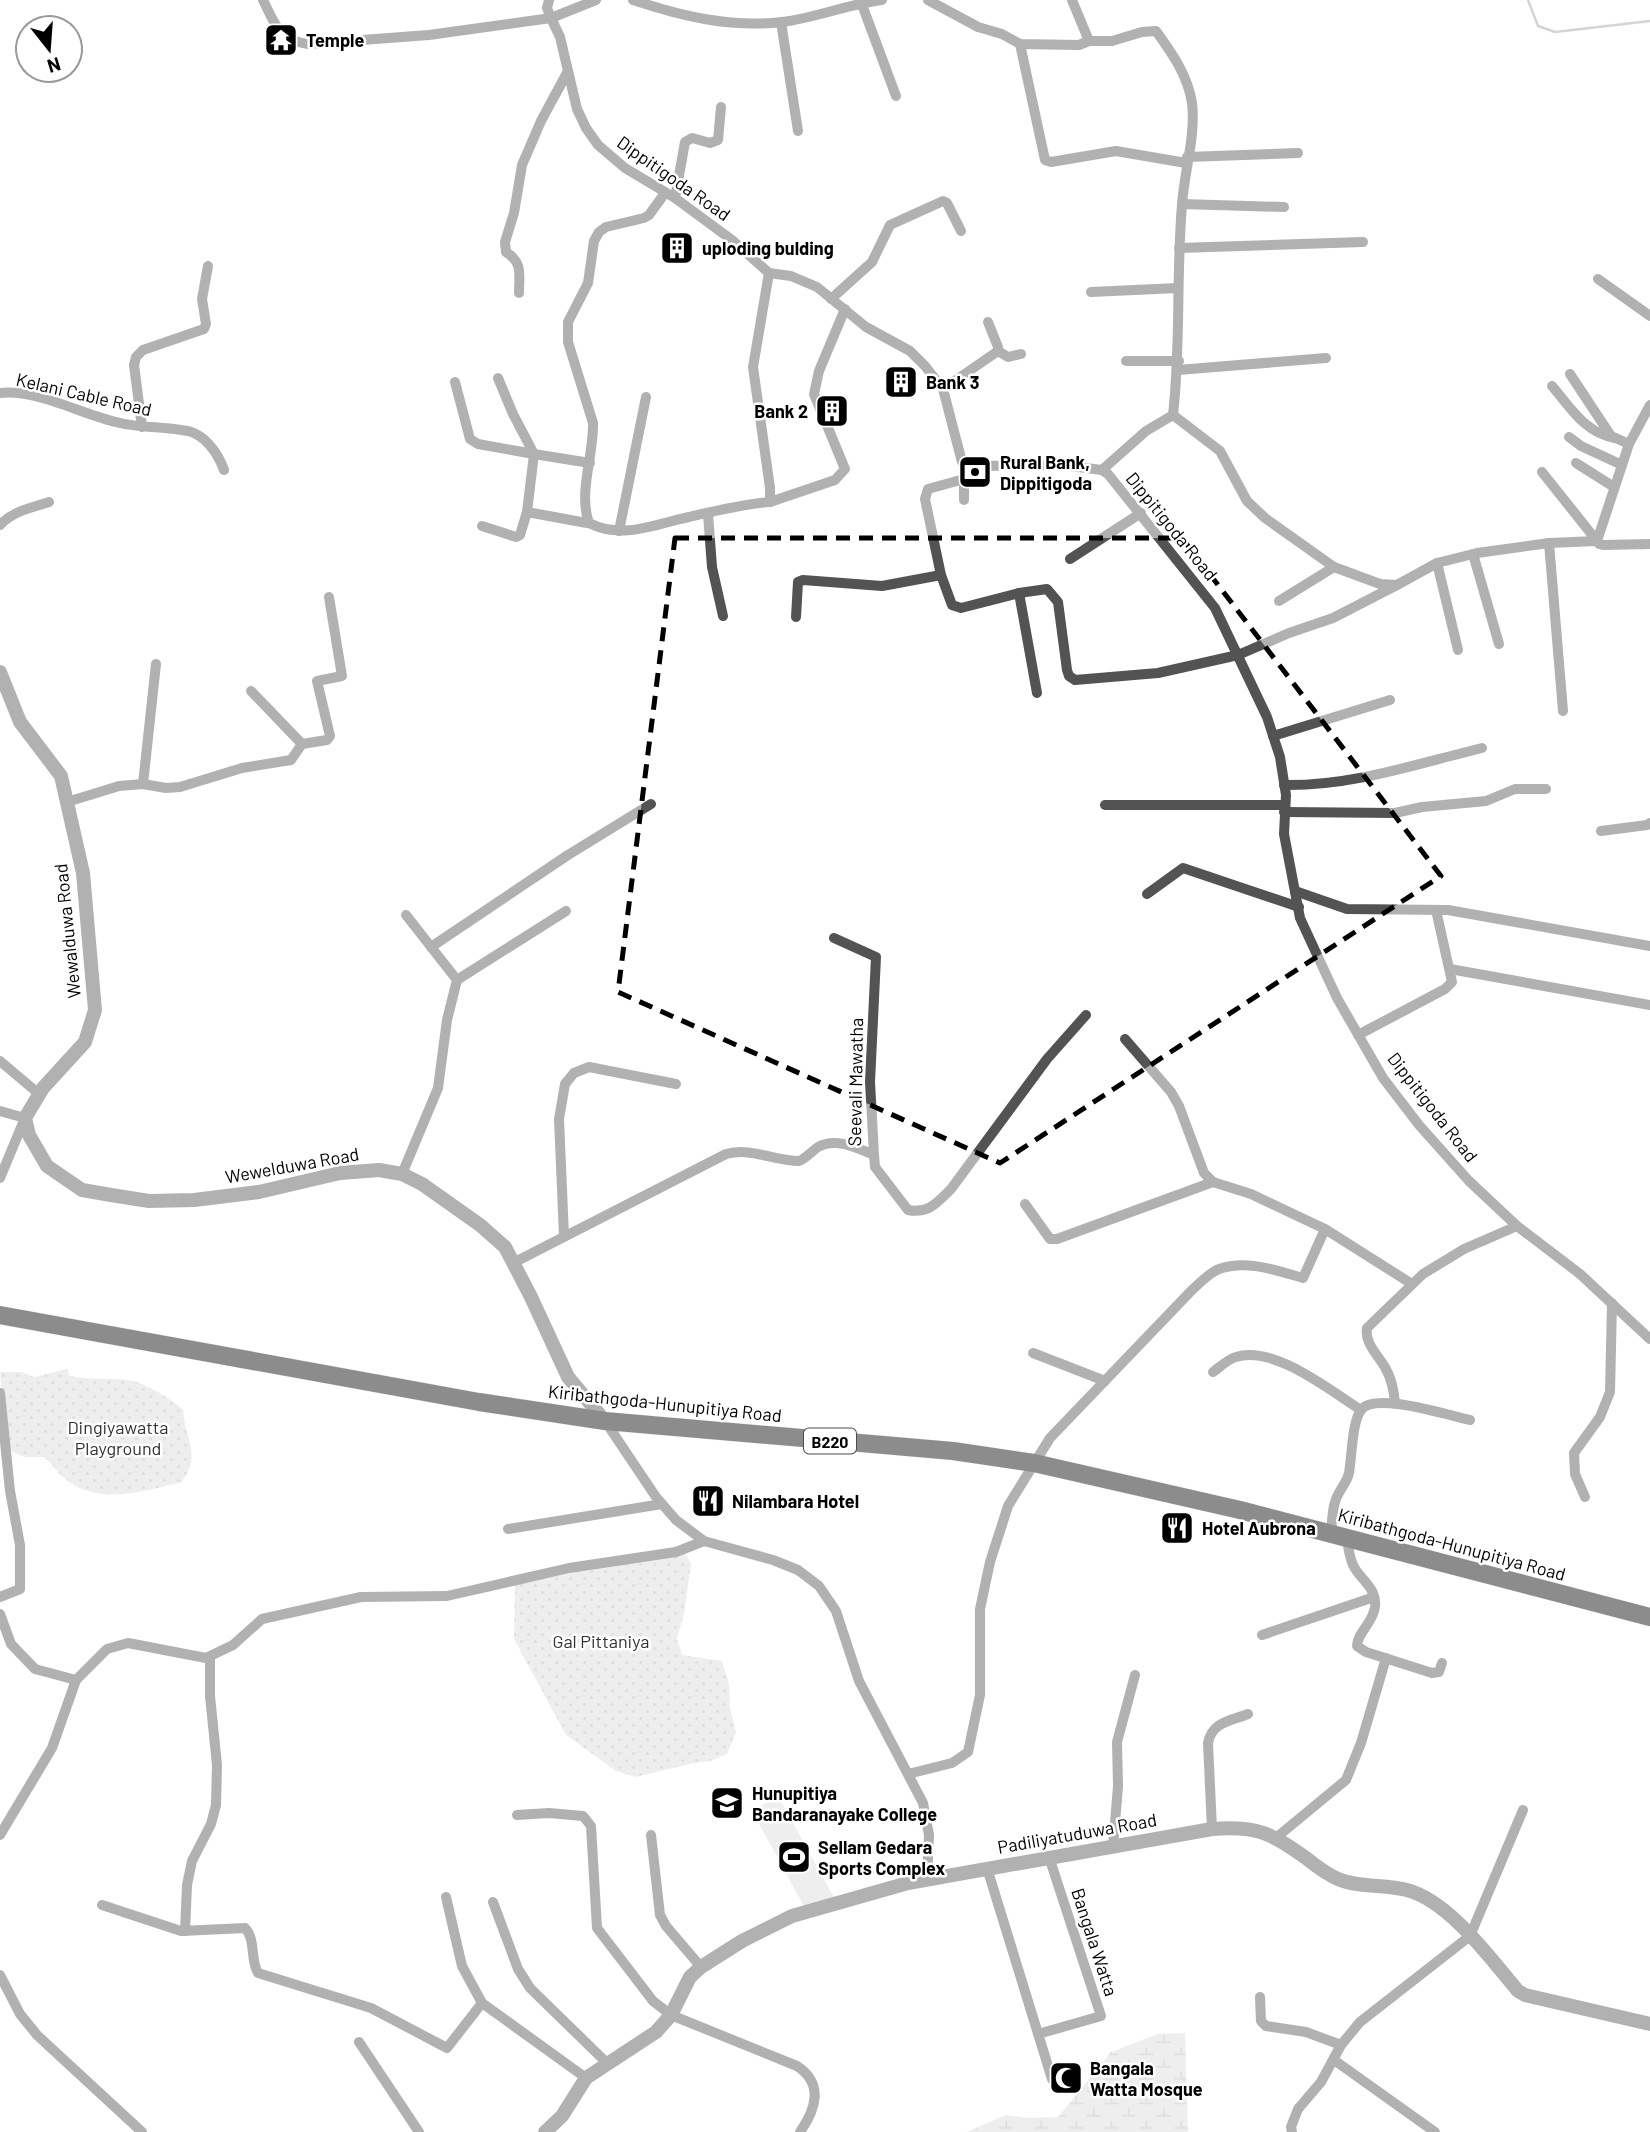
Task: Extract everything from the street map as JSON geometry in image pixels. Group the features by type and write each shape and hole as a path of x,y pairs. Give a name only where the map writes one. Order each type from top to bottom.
{"main road":[{"name":"Kiribathgoda-Hunupitiya Road","path":"0,1315 427,1393 605,1421 953,1451 1034,1464 1240,1510 1650,1617"}],"street":[{"path":"263,0 278,31 292,42 308,44 429,35 551,18 596,0"},
{"name":"Dippitigoda Road","path":"549,0 547,8 560,37 577,109 598,145 625,168 732,240 769,273 791,276 810,284 866,327 909,351 943,389 962,462 972,466 1062,465 1101,470 1108,474 1141,513 1215,608 1267,717 1280,757 1284,785 1284,834 1300,918 1338,998 1383,1078 1419,1125 1469,1181 1517,1226 1580,1274 1650,1339"},
{"path":"633,0 680,15 712,20 780,22 861,2 882,0"},
{"path":"928,0 978,27 1002,34 1020,44 1079,45 1089,41 1112,41 1142,32 1156,31 1172,52 1184,76 1192,103 1179,248 1179,365 1174,415"},
{"path":"1072,0 1089,41"},
{"path":"861,2 896,96"},
{"path":"780,22 797,131"},
{"path":"1020,44 1045,160 1051,162 1116,151 1187,160 1298,153"},
{"path":"519,293 519,266 516,258 506,252 505,243 514,214 522,165 541,121 568,71"},
{"path":"587,523 584,503 593,423 568,342 568,322 588,283 594,241 606,227 644,218 670,196 685,142 692,138 710,143 718,140 721,107"},
{"path":"831,299 872,262 890,225 943,201 947,203 961,231"},
{"path":"1182,204 1284,206"},
{"path":"1179,248 1363,242"},
{"path":"142,428 134,365 136,357 144,351 204,329 206,324 202,299 208,266"},
{"path":"769,273 753,367 770,502"},
{"path":"1598,279 1650,316"},
{"path":"1091,292 1178,288"},
{"path":"527,512 625,532 770,502 835,480 845,469 814,394 819,371 845,309"},
{"path":"988,322 999,347 998,351"},
{"path":"943,389 998,351"},
{"path":"998,351 1008,357 1021,354"},
{"path":"1126,361 1179,365 1326,358"},
{"path":"1570,374 1615,439"},
{"path":"482,526 516,537 523,530 534,454 498,378"},
{"path":"455,382 470,439 478,444 590,463"},
{"path":"1552,386 1584,425 1601,436 1629,444"},
{"name":"Kelani Cable Road","path":"0,393 11,392 34,397 78,412 142,428 191,431 211,447 224,470"},
{"path":"619,531 646,397"},
{"path":"1597,541 1629,444 1650,405"},
{"path":"1101,470 1146,431 1174,415"},
{"path":"1174,415 1220,451 1247,501 1265,519 1334,567 1380,584 1397,585"},
{"path":"1569,437 1581,446 1622,465"},
{"path":"962,462 964,500"},
{"path":"1576,463 1614,487"},
{"path":"1542,471 1599,544 1650,544"},
{"path":"964,479 926,491 925,499 941,575 952,605 961,608 1047,589 1054,594 1058,602 1067,670 1069,676 1075,680 1158,673 1238,655 1333,618 1437,563 1473,554 1549,543 1597,541"},
{"path":"0,525 11,513 49,502"},
{"path":"1070,559 1141,513"},
{"path":"708,514 712,567 723,616"},
{"path":"1549,543 1563,711"},
{"path":"1473,554 1499,643"},
{"path":"1437,563 1458,650"},
{"path":"1279,601 1334,567"},
{"path":"796,617 799,582 803,580 882,586 941,575"},
{"path":"1020,593 1037,693"},
{"path":"67,802 101,790 143,784 166,788 180,787 242,768 291,760 302,744 327,740 330,736 317,681 342,676 329,597"},
{"path":"143,784 156,663"},
{"name":"Wewalduwa Road","path":"0,672 20,722 61,776 83,873 95,1010 85,1041 39,1094 25,1118 0,1178"},
{"path":"251,691 302,744"},
{"path":"1273,736 1390,700"},
{"path":"1284,785 1349,781 1482,748"},
{"path":"1105,805 1395,813 1422,807 1486,801 1499,797 1507,790 1546,789"},
{"path":"431,947 568,855 651,804"},
{"path":"1601,831 1650,823"},
{"path":"1147,894 1182,869 1299,906"},
{"path":"1295,891 1347,909 1448,911 1650,946"},
{"path":"402,1174 438,1088 447,1020 457,980 566,911"},
{"path":"1358,1035 1445,989 1452,982 1437,911"},
{"path":"406,915 457,980"},
{"name":"Seevali Mawatha","path":"513,1263 734,1152 757,1152 799,1161 830,1142 874,1155 870,1082 876,957 834,938"},
{"path":"1450,969 1650,1005"},
{"path":"874,1155 876,1167 908,1210 919,1212 933,1207 951,1189 1047,1059 1086,1015"},
{"path":"1125,1039 1171,1092 1179,1106 1204,1173 1213,1182 1262,1199 1325,1229 1412,1284"},
{"path":"0,1061 39,1094"},
{"path":"564,1236 559,1119 565,1084 575,1073 589,1067 676,1084"},
{"path":"0,1111 25,1118"},
{"name":"Wewelduwa Road","path":"25,1118 37,1151 47,1166 82,1190 111,1195 149,1200 194,1200 259,1192 340,1173 379,1170 402,1174 422,1184 480,1225 505,1247 568,1377 605,1421"},
{"path":"1025,1204 1050,1239 1057,1239 1213,1182"},
{"path":"1395,1403 1387,1371 1366,1339 1367,1328 1423,1274 1454,1255 1517,1226"},
{"path":"908,1774 952,1763 968,1752 980,1695 980,1609 989,1562 1008,1506 1050,1438 1192,1290 1217,1269 1261,1266 1303,1278 1325,1229"},
{"path":"1585,1497 1575,1474 1574,1453 1600,1417 1611,1392 1612,1303"},
{"path":"1033,1353 1105,1381"},
{"path":"1213,1373 1234,1357 1271,1357 1361,1410"},
{"path":"0,1393 10,1491 20,1545 20,1589 0,1597"},
{"path":"1442,1664 1437,1674 1357,1646 1357,1639 1371,1620 1374,1597 1371,1587 1352,1563 1339,1536 1335,1502 1348,1477 1356,1424 1366,1405 1377,1402 1395,1403 1470,1420"},
{"path":"605,1421 676,1520 704,1541 773,1560 798,1570 819,1586 836,1611 859,1681 923,1803 929,1835 927,1880"},
{"path":"508,1529 662,1504"},
{"path":"0,1835 52,1748 76,1680 107,1649 128,1643 206,1658 233,1645 262,1619 361,1597 447,1596 569,1568 677,1552 704,1541"},
{"path":"1262,1634 1374,1597"},
{"path":"0,1614 11,1644 34,1669 76,1680"},
{"path":"185,1931 187,1885 192,1861 211,1824 216,1805 217,1765 210,1696 210,1657"},
{"path":"1277,1838 1346,1780 1386,1658"},
{"path":"1112,1847 1118,1786 1117,1742 1135,1675"},
{"path":"1212,1829 1208,1743 1210,1732 1215,1727 1248,1714"},
{"path":"1292,2132 1291,2127 1298,2109 1321,2082 1341,2045 1360,2022 1470,1936 1523,1810"},
{"path":"517,1815 549,1813 583,1816 591,1826 597,1928 653,2001 671,2015 797,2066 810,2074 815,2105 800,2132"},
{"name":"Padiliyatuduwa Road","path":"545,2132 562,2116 586,2078 656,2032 671,2015 690,1977 701,1967 742,1941 792,1916 908,1883 1212,1829 1250,1828 1277,1838 1340,1880 1410,1891 1426,1899 1440,1908 1470,1936 1524,1996 1650,2024"},
{"path":"651,1835 660,1915 701,1967"},
{"name":"Bangala Watta","path":"1038,2034 1101,2016 1049,1857"},
{"path":"987,1868 1052,2079"},
{"path":"446,1897 462,1966 482,2003 586,2078"},
{"path":"494,1902 518,1969 530,1988 608,2064"},
{"path":"102,1905 185,1931 245,1928 250,1932 253,1965 258,1973 371,2008 447,2048 482,2003"},
{"path":"0,1975 20,2014 37,2035 142,2132"},
{"path":"1260,1997 1261,2021 1266,2026 1306,2032 1341,2045"},
{"path":"359,2042 419,2132"},
{"path":"1334,2060 1435,2132"}],"highlighted area":[{"path":"675,538 1182,538 1441,876 1000,1163 618,992"}],"green space":[{"name":"Dingiyawatta Playground","path":"67,1369 70,1376 127,1380 142,1384 183,1409 192,1455 188,1472 182,1482 121,1494 90,1492 63,1477 44,1457 24,1457 6,1449 0,1372 22,1372 34,1377"},
{"name":"Gal Pittaniya","path":"683,1549 691,1564 684,1614 677,1638 682,1655 722,1661 729,1684 730,1708 736,1732 727,1754 710,1761 636,1777 616,1771 566,1735 514,1639 515,1580"},
{"name":"Sellam Gedara Sports Complex","path":"778,1796 837,1903 807,1912 752,1811"},
{"path":"1185,2033 1188,2132 967,2132 1006,2115 1028,2118 1058,2117 1111,2052 1158,2034"}],"waterway":[{"path":"1528,0 1538,26 1555,32 1650,21"}],"place":[{"name":"Temple","path":"281,40"},
{"name":"uploding bulding","path":"677,248"},
{"name":"Bank 3","path":"901,382"},
{"name":"Bank 2","path":"832,411"},
{"name":"Rural Bank, Dippitigoda","path":"975,472"},
{"name":"Nilambara Hotel","path":"708,1501"},
{"name":"Hotel Aubrona","path":"1177,1528"},
{"name":"Hunupitiya Bandaranayake College","path":"727,1803"},
{"name":"Sellam Gedara Sports Complex","path":"794,1857"},
{"name":"Bangala Watta Mosque","path":"1066,2078"}]}
